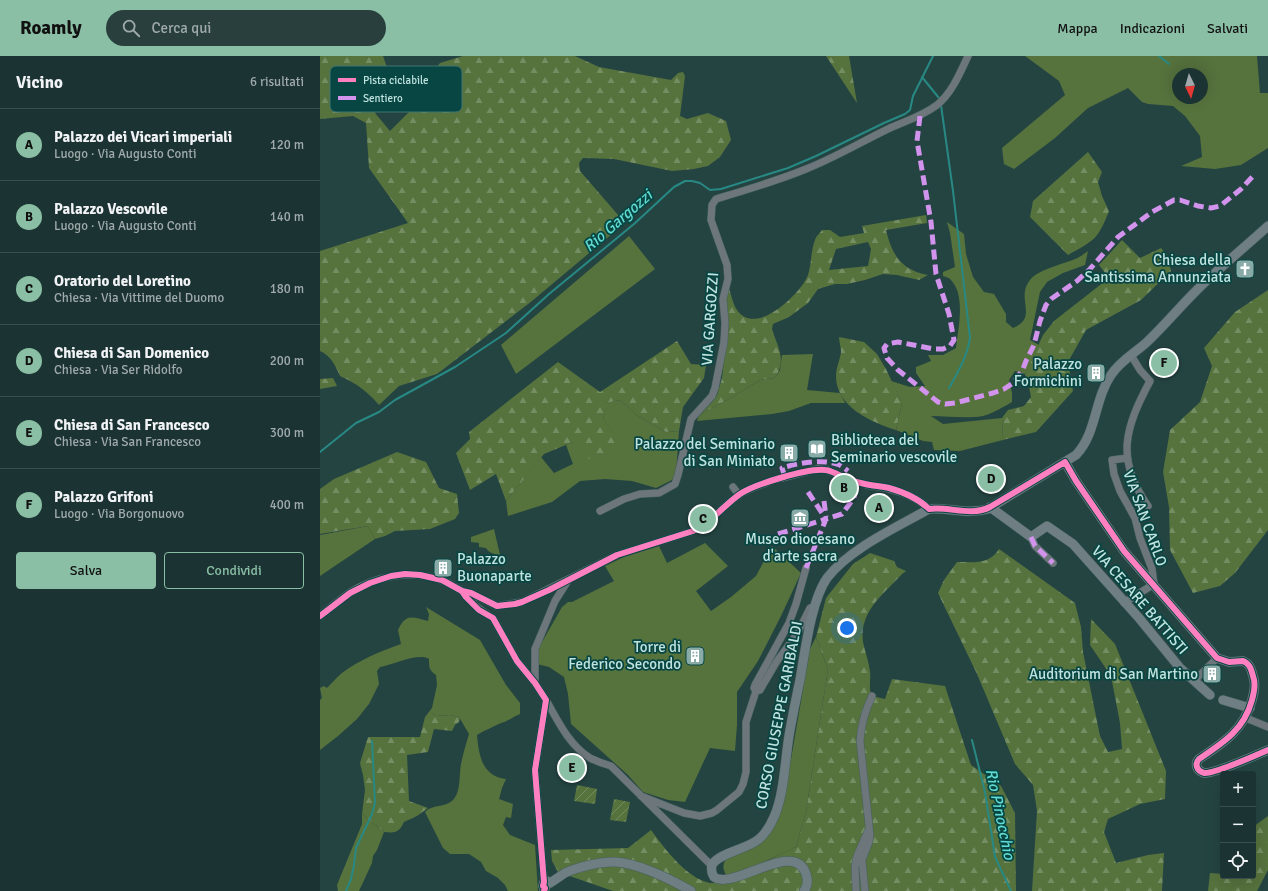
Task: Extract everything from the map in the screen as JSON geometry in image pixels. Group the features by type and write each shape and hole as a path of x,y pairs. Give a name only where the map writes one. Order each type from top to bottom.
{"main road":[{"path":"929,509 980,511 990,508 1076,455 1084,445 1094,424 1105,384 1111,374 1145,344 1202,285 1268,226"},
{"path":"1065,462 1076,481 1124,551 1154,584 1216,658 1229,662 1244,661 1251,667 1255,681 1254,694 1246,718 1230,736 1199,758 1196,762 1198,770 1207,772 1218,769 1241,762 1268,750"},
{"path":"990,508 1032,537"},
{"name":"CORSO GIUSEPPE GARIBALDI","path":"712,866 724,856 748,847 758,840 763,835 774,817 780,798 790,727 804,654 815,607 827,578 854,552 929,509"},
{"name":"VIA CESARE BATTISTI","path":"1032,537 1047,526 1072,544 1139,618 1180,668 1210,695"},
{"path":"1223,700 1250,708"},
{"path":"546,886 573,870 595,864 616,862 648,871 691,891"},
{"path":"712,866 712,874 717,880 725,883 734,883 778,865 794,863 802,867 806,872 808,881 804,891"}],"street":[{"name":"VIA GARGOZZI","path":"600,511 624,499 640,494 659,493 674,484 678,475 691,419 712,396 716,388 724,342 725,323 723,299 728,279 727,265 711,220 712,204 716,199 806,169 837,156 890,128 920,116 938,104 945,97 956,82 968,56"},
{"path":"1131,355 1140,370 1150,381 1136,409 1130,428 1127,458 1133,482 1139,494 1148,506"},
{"name":"VIA SAN CARLO","path":"1127,458 1112,460 1114,474 1120,490 1135,518 1140,538 1152,570 1154,584"},
{"path":"782,478 817,469 827,470 855,482"},
{"path":"320,616 350,593 370,583 391,576 405,574 420,575 442,580 462,591 471,593 497,606 522,602 617,556 704,526 739,495 766,483"},
{"path":"867,485 889,488 923,503 929,509"},
{"path":"733,488 739,495"},
{"path":"1032,537 1035,546 1053,563"},
{"path":"641,796 684,813 700,816 717,810 739,792 746,772 746,722 756,690 754,688 756,681 789,623 806,568"},
{"path":"535,683 535,649 555,601 569,579"},
{"path":"1124,603 1154,584"},
{"path":"462,591 479,610 493,618 517,661 535,683 577,748 591,758 611,766 712,866"},
{"path":"493,618 497,606"},
{"path":"756,690 760,690 777,661 797,634 810,608 815,607"},
{"path":"1194,681 1216,658"},
{"path":"866,891 862,860 869,842 869,829 860,741 864,714 872,696"},
{"path":"546,700 535,770 546,886"},
{"path":"1246,718 1268,727"},
{"path":"856,891 855,867 857,856 869,829"}],"green space":[{"path":"320,56 383,56 386,66 330,66 330,112 376,112 390,131 409,112 462,112 462,66 438,66 440,63 463,56 575,56 599,67 671,80 678,73 683,72 685,76 680,116 687,119 708,113 726,121 731,140 720,157 708,166 694,169 672,171 614,159 583,158 579,163 580,171 625,223 532,301 437,374 399,386 379,405 361,388 340,376 330,358 320,351 320,251 408,223 369,168 366,123 353,116 320,119"},
{"path":"826,56 849,56 857,103"},
{"path":"1025,56 1257,56 1260,93 1268,93 1268,148 1241,165 1215,169 1181,166 1202,157 1200,136 1185,116 1173,106 1148,104 1142,102 1128,88 1088,108 1055,138 1014,169 1004,164 1002,148 1065,95 1059,81"},
{"path":"1088,152 1102,172 1098,182 1102,196 1109,211 1102,228 1094,238 1084,246 1068,255 1030,217 1033,201"},
{"path":"926,215 927,223 886,230 891,247 899,260 911,269 928,275 919,280 897,275 883,274 865,280 847,284 835,284 818,289 808,303 789,317 773,324 772,329 779,348 781,360 779,372 775,378 760,380 699,415 717,395 722,378 727,332 724,300 728,284 737,310 745,317 754,319 764,317 784,305 805,281 809,272 815,240 822,230 830,230 840,237 864,233 862,226","holes":["868,242 871,249 868,266 829,270 836,249"]},
{"path":"947,222 964,234 966,254 973,277 984,292 994,294 1006,314 1006,322 1013,328 1021,324 1025,319 1026,287 1033,276 1044,270 1077,258 1088,251 1085,265 1063,273 1047,282 1040,292 1030,340 1039,345 1025,374 1015,371 1009,380 1012,393 1012,402 995,412 983,416 931,416 943,424 1002,418 1003,440 960,451 934,450 932,442 923,441 896,430 902,403 891,381 910,387 925,386 916,373 916,367 931,361 928,355 943,355 956,348 960,304 956,287 950,279 943,276 943,272 955,267"},
{"path":"629,236 655,269 516,374 501,345"},
{"path":"1122,240 1140,258 1161,248 1167,255 1171,271 1141,300 1086,330 1068,362 1073,391 1036,432 1003,440 1002,418 1008,410 1024,406 1031,397 1025,374 1043,335 1054,321 1109,278 1099,265"},
{"path":"1268,290 1268,530 1235,573 1220,586 1193,593 1170,550 1169,507 1163,472 1170,430 1200,402 1212,366 1204,348 1235,312"},
{"path":"839,337 864,342 877,354 902,403 896,430 866,418 848,405 842,396 838,387 836,376 841,352"},
{"path":"677,341 691,364 706,365 704,378 683,407 679,431 666,432 638,416 620,400 606,403 603,419 625,446 610,454 588,459 573,442 544,454 506,501 496,474 470,490 456,453 470,439 469,432 558,362 600,392"},
{"path":"813,354 807,390 840,393 845,403 811,403 789,411 772,414 697,421 699,415 760,380 775,378 780,370 782,355"},
{"path":"333,378 337,386 320,389 320,379"},
{"path":"620,400 638,416 666,432 679,431 676,474 672,480 656,488 632,481 605,479 580,481 552,502 508,516 506,501 541,457 554,473 573,464 566,445 573,442 624,446 603,419 605,403"},
{"path":"397,452 426,462 439,488 457,494 459,513 455,519 430,529 395,531 375,539 368,526 320,534 320,489 334,479"},
{"path":"368,526 375,539 320,576 320,535"},
{"path":"494,529 500,555 490,552 486,548 479,547 479,543 471,542 471,537"},
{"path":"705,543 728,566 696,591 711,611 731,597 756,576 772,546 801,573 758,661 737,692 735,751 710,748 685,802 668,800 643,792 628,775 571,724 568,694 564,677 549,667 537,664 538,649 562,607 568,602 572,602 614,581 605,566 626,556 659,546 667,563"},
{"path":"999,549 1075,603 1081,627 1083,652 1100,736 1108,752 1122,749 1120,723 1111,676 1090,645 1091,619 1115,644 1166,771 1165,799 1140,804 1108,819 1104,832 1116,863 1148,855 1164,853 1162,891 1032,891 1037,811 1033,785 1015,764 977,674 938,593 944,580 957,562 981,562 991,558"},
{"path":"870,553 894,561 897,567 906,571 874,604 865,621 863,642 869,668 872,696 885,699 892,679 945,686 971,765 1001,786 1015,813 1016,891 613,891 558,872 552,861 551,850 628,848 651,830 669,854 684,869 701,880 710,883 738,874 796,847 806,812 828,669 816,637 826,598 853,564"},
{"path":"426,607 480,640 506,685 520,703 520,714 477,735 483,764 492,774 506,779 499,799 513,804 511,818 506,817 503,825 510,835 535,845 538,891 508,891 505,885 498,878 486,871 481,862 469,854 450,854 443,848 425,812 431,808 446,804 456,797 459,788 460,768 469,734 459,717 450,715 436,716 432,713 437,685 436,675 430,668 429,659 425,657 412,658 380,667 377,671 379,684 369,704 357,719 320,750 320,700 322,698 320,688 324,686 327,688 342,673 363,660 401,644 398,630 401,625 404,621 410,618 418,618 428,621 429,614"},
{"path":"816,637 828,669 806,812 796,847 733,876 726,875 723,867 726,859 762,840 785,794 810,649"},
{"path":"432,708 432,713 436,716 450,715 460,718 459,722 455,725 452,731 434,729 428,752 407,755 409,801 428,808 417,816 404,822 396,832 384,832 362,814 365,790 360,763 368,737 420,737 425,717"},
{"path":"577,785 597,789 595,804 574,801"},
{"path":"614,799 630,802 626,822 610,820"},
{"path":"362,814 384,832 359,891 338,891 337,885 362,824"},
{"path":"1268,816 1268,870 1257,891 1208,891 1210,873 1220,874 1220,879 1256,879 1257,824"}],"waterway":[{"name":"Rio Gargozzi","path":"320,452 356,423 379,412 395,400 455,367 506,333 549,294 634,224 674,187 685,181 692,181 700,183 710,190 721,189 788,168 905,114 910,110 913,96 933,56"},
{"path":"1159,56 1169,64"},
{"path":"922,77 939,98"},
{"path":"941,105 953,191 970,338 969,345 959,370 949,388"},
{"name":"Rio Pinocchio","path":"972,740 985,792 995,857 1011,891"},
{"path":"346,891 351,879 356,848 372,814 375,803 372,741"}],"tunnel":[{"path":"766,483 782,478"},
{"path":"855,482 867,485"}],"marked path":[{"path":"920,116 917,141 931,222 936,274 949,314 954,340 950,346 943,349 934,349 898,342 887,344 884,348 887,358 898,370 938,402 945,404 955,403 993,393 1004,389 1013,383 1023,369 1034,345 1046,305 1051,299 1077,281 1090,269 1118,237 1152,212 1174,200 1180,200 1198,206 1211,208 1220,206 1241,189 1255,174"},
{"path":"785,477 782,468 810,462 824,462 840,465 848,471"},
{"path":"806,568 826,519 842,514 854,498 856,487"},
{"path":"808,492 826,519"},
{"path":"824,501 826,517"},
{"path":"778,534 826,519"},
{"path":"1031,537 1035,546 1053,563"}],"cycle path":[{"path":"320,616 350,593 370,583 391,576 405,574 420,575 442,580 462,591 471,593 497,606 522,602 549,590 617,555 693,531 712,519 740,494 747,490 795,474 817,470 827,470 848,479 868,485 889,488 900,492 910,496 929,509 937,508 975,511 990,507 1065,462 1076,481 1124,551 1217,658 1229,662 1243,661 1249,665 1251,669 1254,679 1254,691 1244,720 1232,735 1199,759 1197,762 1198,769 1204,773 1217,771 1268,750"},
{"path":"462,591 479,610 493,618 517,661 535,683 546,700 535,770 544,882 543,886 545,888 544,891"}],"place":[{"name":"Chiesa della Santissima Annunziata","path":"1245,269"},
{"name":"Palazzo Grifoni","path":"1164,363"},
{"name":"Palazzo Formichini","path":"1096,373"},
{"name":"Biblioteca del Seminario vescovile","path":"817,449"},
{"name":"Palazzo del Seminario di San Miniato","path":"789,453"},
{"name":"Chiesa di San Domenico","path":"991,479"},
{"name":"Palazzo Vescovile","path":"844,488"},
{"name":"Palazzo dei Vicari imperiali","path":"879,508"},
{"name":"Museo diocesano d'arte sacra","path":"800,518"},
{"name":"Oratorio del Loretino","path":"703,519"},
{"name":"Palazzo Buonaparte","path":"443,568"},
{"name":"Torre di Federico Secondo","path":"695,656"},
{"name":"Auditorium di San Martino","path":"1212,674"},
{"name":"Chiesa di San Francesco","path":"572,768"}]}
